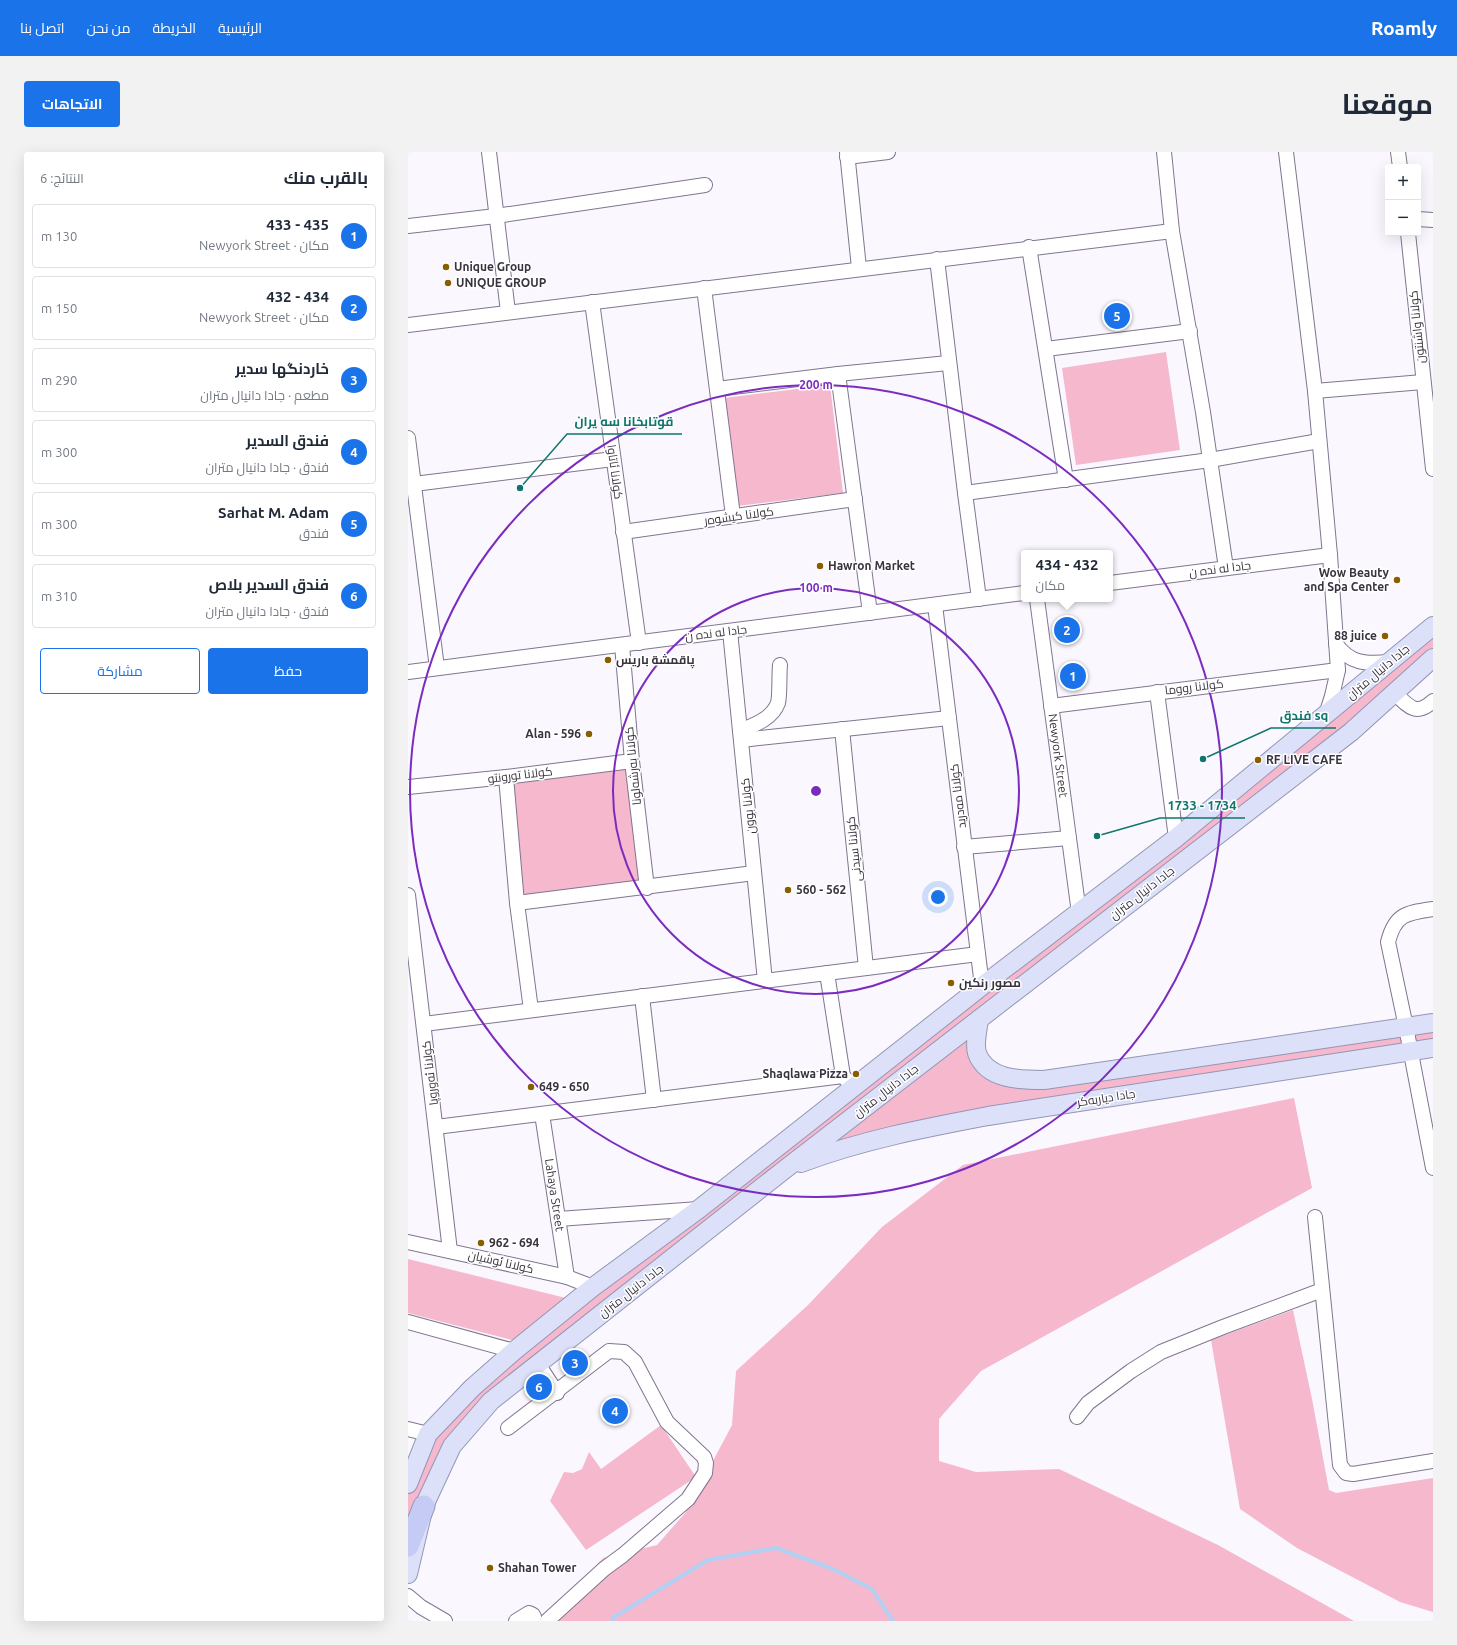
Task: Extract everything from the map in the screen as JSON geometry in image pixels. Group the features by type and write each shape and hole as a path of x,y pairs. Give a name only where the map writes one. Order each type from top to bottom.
{"highway":[{"path":"408,1546 424,1506"}],"main road":[{"name":"جادا دانيال متران","path":"408,1484 428,1434 472,1388 514,1351 593,1287 699,1209 848,1082 982,986 1176,838 1433,626"},
{"name":"جادا دانيال متران","path":"408,1574 424,1506 452,1446 492,1400 784,1170 1351,732 1433,658"},
{"path":"979,1019 977,1051 983,1065 995,1073 1010,1078 1026,1080 1044,1080 1433,1023"},
{"name":"جادا دیاربه‌كر","path":"784,1170 822,1155 854,1145 918,1129 988,1116 1433,1048"},
{"path":"553,1319 570,1339"}],"street":[{"path":"489,152 508,312"},
{"path":"858,268 847,154 888,152"},
{"path":"1164,152 1172,231 1190,331 1226,568"},
{"path":"1286,152 1315,391 1330,555 1338,670 1326,715"},
{"path":"1398,152 1400,164"},
{"path":"408,226 496,216 705,185"},
{"path":"1421,219 1433,220"},
{"path":"408,324 1029,247 1172,231"},
{"name":"كولانا واشنتون","path":"1408,236 1433,468"},
{"path":"1029,247 1066,480"},
{"path":"937,259 964,493 979,598"},
{"path":"704,288 732,516"},
{"name":"كولانا ئاتاوا","path":"592,302 639,642"},
{"path":"1046,349 1190,331"},
{"path":"717,389 838,374 948,363"},
{"path":"838,374 870,613"},
{"path":"1315,391 1423,382"},
{"path":"408,438 437,668"},
{"path":"964,493 1210,460 1319,441"},
{"path":"414,484 614,459"},
{"name":"كولانا كیشوه‌ر","path":"623,532 855,499"},
{"name":"جادا له نده ن","path":"1113,583 1330,555"},
{"name":"جادا له نده ن","path":"408,672 1021,593"},
{"name":"Newyork Street","path":"1037,602 1079,913"},
{"name":"كولانا مه‌درید","path":"935,605 982,986"},
{"name":"كولانا بوون","path":"730,631 765,981"},
{"path":"1336,644 1342,652 1353,660 1365,663 1389,662"},
{"name":"كولانا به‌رشه‌لونا","path":"622,645 632,761 647,888"},
{"path":"741,736 769,716 778,703 780,665"},
{"name":"كولانا رووما","path":"1051,706 1338,670"},
{"path":"1157,692 1176,838"},
{"path":"1395,693 1409,707 1414,709 1424,708 1433,701"},
{"path":"741,736 842,729 949,718"},
{"name":"كولانا سيدنى","path":"842,729 866,968"},
{"name":"كولانا تورونتو","path":"408,787 506,777 632,761"},
{"path":"506,777 517,903 531,1010"},
{"path":"964,847 1069,838"},
{"path":"517,903 647,888 754,873"},
{"name":"كولانا ئه‌وروپا","path":"408,895 412,975 424,1024 450,1251"},
{"path":"1432,1159 1388,942 1391,930 1399,919 1410,912 1433,909"},
{"path":"424,1024 978,954"},
{"path":"436,1127 654,1100 848,1082 827,973"},
{"path":"642,996 654,1100"},
{"name":"Lahaya Street","path":"542,1114 567,1277"},
{"path":"558,1218 699,1209"},
{"path":"1315,1217 1340,1465 1346,1473 1353,1474 1433,1461"},
{"name":"كولانا ئوشيان","path":"408,1242 567,1277 593,1287"},
{"path":"1077,1417 1088,1403 1131,1370 1161,1352 1223,1326 1322,1290"},
{"path":"408,1322 514,1351"},
{"path":"508,1428 557,1393 610,1351 624,1352 635,1362 667,1422 704,1457 706,1463 705,1473 688,1499 623,1555 604,1569 547,1621"},
{"path":"538,1364 557,1393"},
{"path":"408,1429 428,1434"},
{"path":"408,1596 421,1607 445,1621"},
{"path":"516,1621 529,1613 533,1615 534,1618 531,1621"}],"shaded area":[{"path":"1166,352 1180,450 1076,465 1062,368"},
{"path":"830,385 843,493 737,506 724,398"},
{"path":"1433,629 1433,655 1415,672 460,1433 408,1544 408,1489 431,1435 470,1394"},
{"path":"632,761 647,888 517,903 506,777"},
{"path":"979,1019 977,1051 1009,1078 1433,1023 1433,1048 988,1116 784,1170"},
{"path":"1294,1098 1312,1188 981,1371 939,1419 939,1461 976,1472 1059,1469 1218,1545 1354,1621 542,1621 571,1594 603,1558 657,1545 686,1512 732,1425 736,1371 808,1305 882,1227 963,1165"},
{"path":"408,1259 566,1298 516,1341 408,1313"},
{"path":"1293,1310 1329,1490 1336,1493 1433,1478 1433,1612 1400,1602 1297,1548 1240,1509 1211,1340"},
{"path":"661,1425 696,1477 586,1550 550,1501 564,1472 573,1473 582,1469 589,1452 601,1469"}],"waterway":[{"path":"612,1621 614,1617 708,1560 776,1548 833,1569 872,1589 893,1621"}],"place":[{"name":"Unique Group","path":"446,267"},
{"name":"UNIQUE GROUP","path":"448,283"},
{"name":"Sarhat M. Adam","path":"1117,316"},
{"name":"قوتابخانا سه يران","path":"520,488"},
{"name":"Hawron Market","path":"820,566"},
{"name":"Wow Beauty and Spa Center","path":"1397,580"},
{"name":"434 - 432","path":"1067,630"},
{"name":"88 juice","path":"1385,636"},
{"name":"پاقمشة باريس","path":"608,660"},
{"name":"435 - 433","path":"1073,676"},
{"name":"Alan - 596","path":"589,734"},
{"name":"فندق sq","path":"1203,759"},
{"name":"RF LIVE CAFE","path":"1258,760"},
{"name":"1733 - 1734","path":"1097,836"},
{"name":"560 - 562","path":"788,890"},
{"name":"مصور رنكين","path":"951,983"},
{"name":"Shaqlawa Pizza","path":"856,1074"},
{"name":"649 - 650","path":"531,1087"},
{"name":"962 - 694","path":"481,1243"},
{"name":"خاردنگها سدير","path":"575,1363"},
{"name":"فندق السدير بلاص","path":"539,1387"},
{"name":"فندق السدير","path":"615,1411"},
{"name":"Shahan Tower","path":"490,1568"}]}
